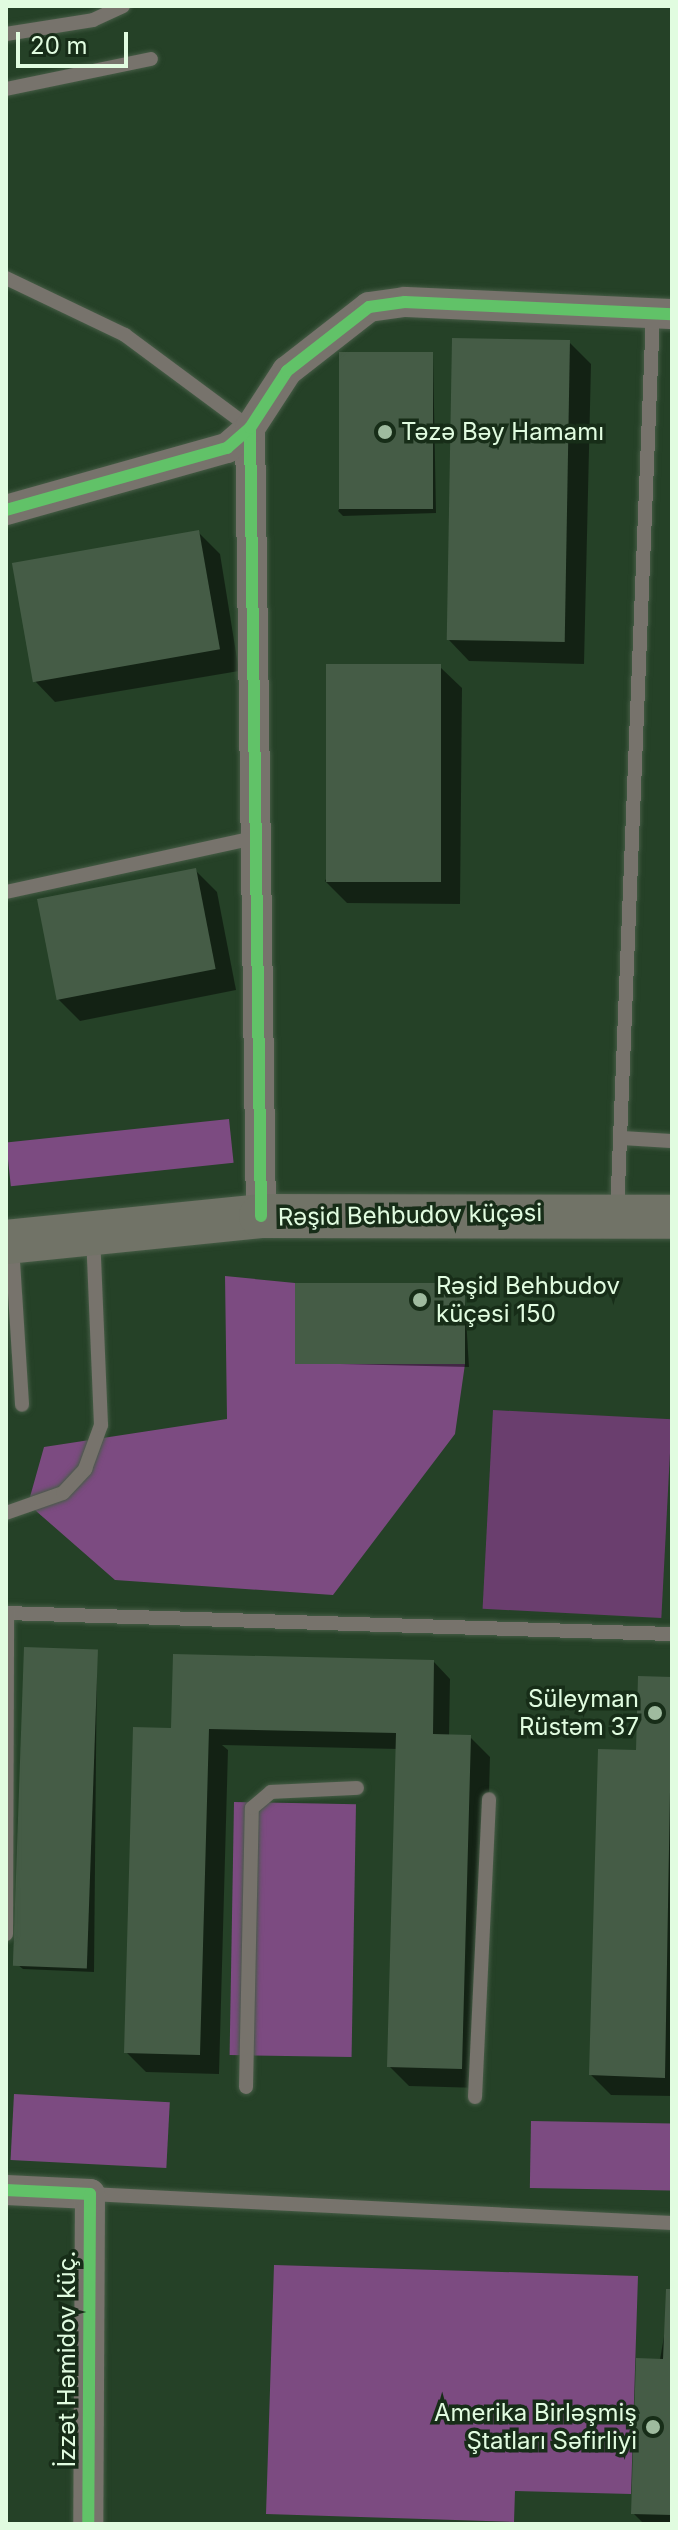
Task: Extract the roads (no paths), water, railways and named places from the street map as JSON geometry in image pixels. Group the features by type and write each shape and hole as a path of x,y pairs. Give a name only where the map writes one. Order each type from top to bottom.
{"main road":[{"name":"Rəşid Behbudov küçəsi","path":"9,1241 261,1216 617,1214 672,1217"}],"street":[{"path":"6,510 187,463 250,428 287,371 369,307 405,302 662,314"},
{"path":"250,428 261,1216"},
{"path":"6,2190 90,2194"},
{"name":"İzzət Həmidov küç.","path":"88,2524 90,2194"}],"lane":[{"path":"6,34 93,20 123,6"},
{"path":"6,89 151,59"},
{"path":"6,278 125,335 250,428"},
{"path":"617,1214 662,314"},
{"path":"6,892 258,837"},
{"path":"621,1138 672,1141"},
{"path":"6,1513 63,1493 85,1469 101,1425 92,1233"},
{"path":"9,1241 22,1405"},
{"path":"6,1934 6,1613 672,1634"},
{"path":"246,2087 252,1808 271,1792 357,1788"},
{"path":"475,2097 489,1799"},
{"path":"90,2194 672,2223"}],"place":[{"name":"Təzə Bəy Hamamı","path":"385,432"},
{"name":"Rəşid Behbudov küçəsi 150","path":"420,1300"},
{"name":"Süleyman Rüstəm 37","path":"655,1713"},
{"name":"Amerika Birləşmiş Ştatları Səfirliyi","path":"653,2427"}]}
